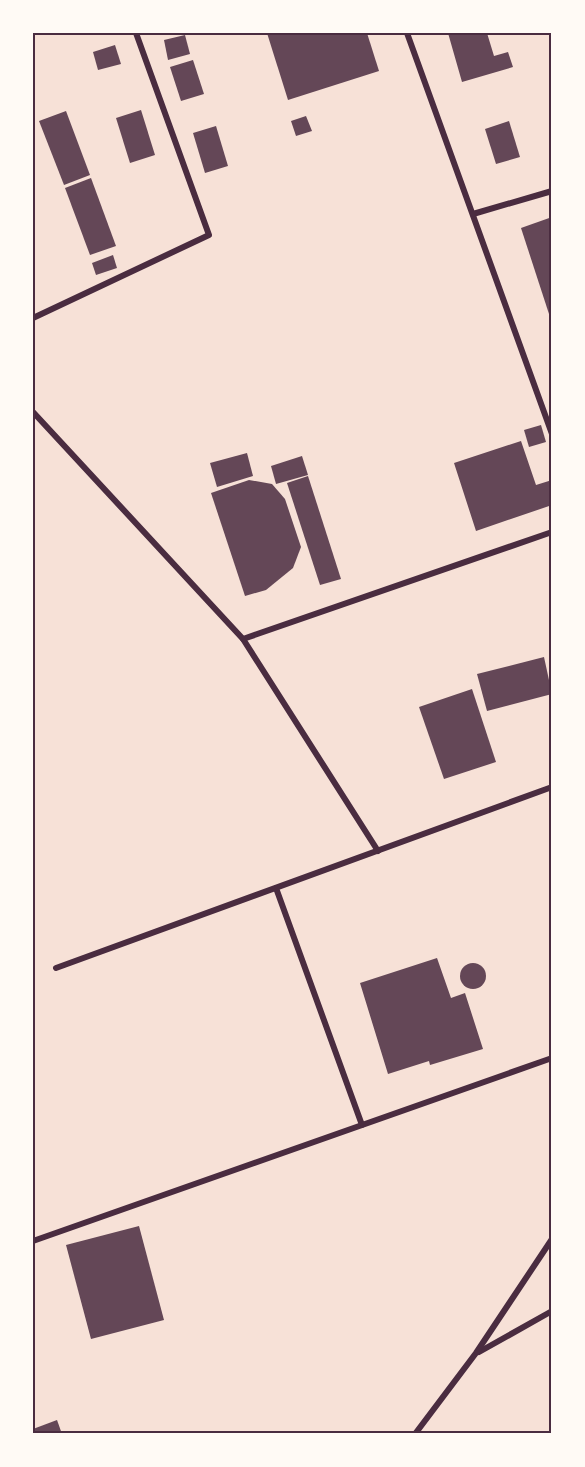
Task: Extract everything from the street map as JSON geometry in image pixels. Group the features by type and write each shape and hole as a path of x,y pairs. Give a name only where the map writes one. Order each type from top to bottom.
{"street":[{"path":"33,318 208,235 136,33"},
{"path":"407,33 552,434"},
{"path":"473,214 552,191"},
{"path":"33,412 243,639 378,851"},
{"path":"243,639 552,532"},
{"path":"56,968 552,787"},
{"path":"276,888 362,1125"},
{"path":"33,1241 552,1058"},
{"path":"415,1434 476,1353 552,1239"},
{"path":"476,1353 552,1311"}],"building":[{"path":"267,33 367,33 379,71 288,100"},
{"path":"448,33 487,33 494,56 508,52 513,67 462,82"},
{"path":"185,35 190,54 168,60 164,40"},
{"path":"115,45 121,64 98,70 93,52"},
{"path":"193,60 204,94 181,101 170,67"},
{"path":"141,110 155,155 130,163 116,118"},
{"path":"66,111 90,175 64,185 39,121"},
{"path":"306,116 312,131 296,136 291,121"},
{"path":"509,121 520,157 496,164 485,129"},
{"path":"216,126 228,166 205,173 193,133"},
{"path":"91,178 116,246 90,255 65,188"},
{"path":"552,217 552,313 549,314 521,228"},
{"path":"113,255 117,268 96,275 92,263"},
{"path":"541,425 546,442 529,447 524,430"},
{"path":"521,441 536,485 552,480 552,505 476,531 454,463"},
{"path":"247,453 253,476 217,487 210,463"},
{"path":"302,456 308,475 276,484 271,466"},
{"path":"308,476 341,579 320,585 287,483"},
{"path":"249,480 272,484 285,499 301,547 293,568 266,590 245,596 211,493"},
{"path":"544,657 552,694 487,711 477,674"},
{"path":"472,689 496,762 444,779 419,707"},
{"path":"437,958 451,998 465,993 483,1049 430,1065 429,1061 388,1074 360,983"},
{"path":"473,963 482,967 486,976 482,985 473,989 464,985 460,976 464,967"},
{"path":"139,1226 164,1320 91,1339 66,1245"},
{"path":"57,1420 62,1434 33,1434 33,1429"}]}
